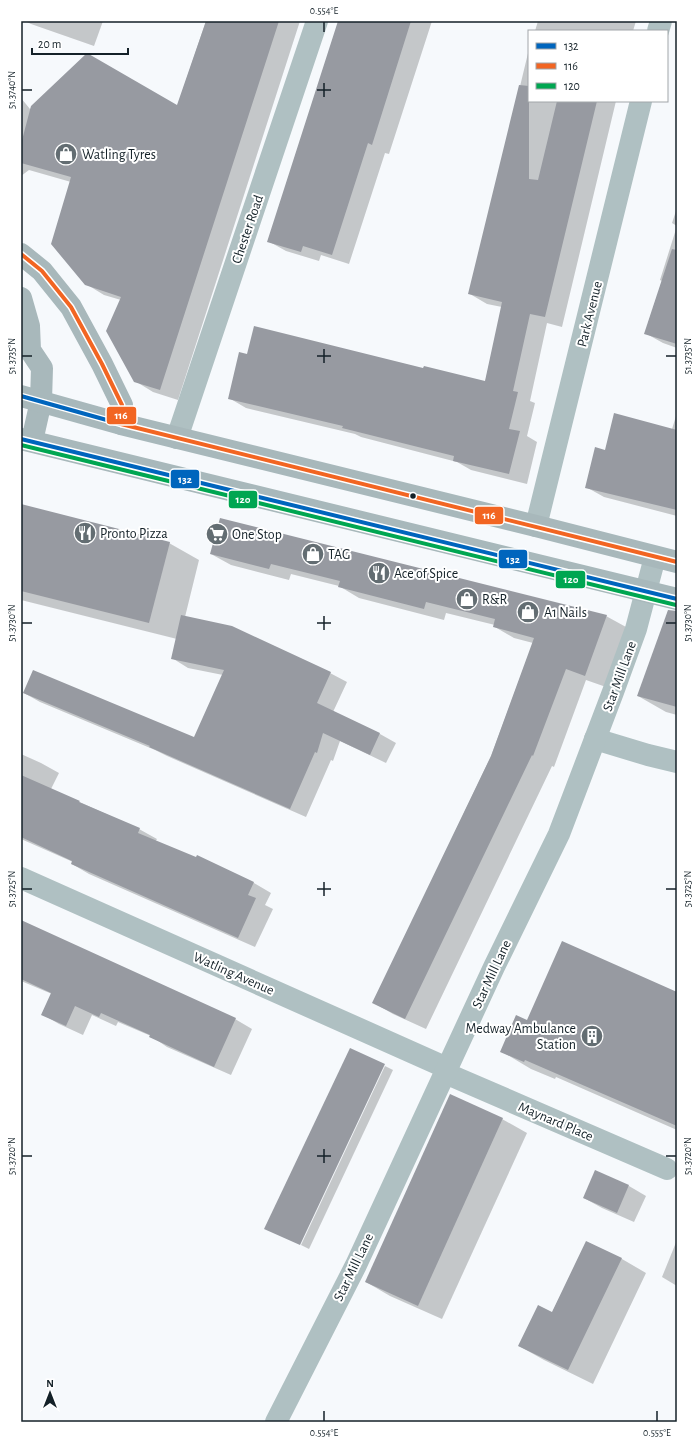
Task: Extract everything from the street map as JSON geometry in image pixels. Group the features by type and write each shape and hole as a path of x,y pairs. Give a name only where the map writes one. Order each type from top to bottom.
{"main road":[{"path":"21,254 42,272 72,307 122,405 122,424"},
{"path":"21,298 29,326 30,350 42,368 31,398 27,440 677,599"},
{"path":"31,398 177,438 677,562"}],"street":[{"name":"Chester Road","path":"177,438 317,21"},
{"name":"Park Avenue","path":"536,526 641,102"},
{"name":"Star Mill Lane","path":"276,1422 356,1265 494,967 551,852 576,790 636,628 655,557"},
{"path":"595,739 677,762"},
{"name":"Watling Avenue","path":"21,878 446,1071"},
{"name":"Maynard Place","path":"446,1071 667,1169"}],"building":[{"path":"206,21 279,21 160,390 134,382 106,331 121,297 85,285 51,244 71,177 21,163 21,144 31,106 87,53 177,105"},
{"path":"338,21 411,21 372,145 368,143 332,255 303,246 301,252 267,242"},
{"path":"519,85 528,86 529,179 538,180 557,102 597,102 545,317 530,314 513,391 518,392 509,429 520,431 509,474 453,461 454,456 342,428 343,426 228,399 239,352 247,354 254,326 423,368 424,366 485,381 502,302 468,294"},
{"path":"672,249 677,250 677,344 644,334"},
{"path":"614,413 677,430 677,510 585,488 595,447 605,450"},
{"path":"21,504 170,542 149,623 21,591"},
{"path":"220,518 607,615 585,676 566,669 533,756 532,755 405,1019 372,1003 491,756 534,638 493,627 495,619 426,602 424,609 338,587 340,581 271,564 269,569 210,554"},
{"path":"668,610 677,611 677,707 637,696"},
{"path":"181,615 232,626 331,672 317,703 380,733 370,755 323,733 317,753 315,752 290,809 149,747 150,746 23,693 33,670 194,737 224,670 171,659"},
{"path":"21,775 140,828 138,833 196,857 197,855 254,882 248,895 256,898 238,938 71,864 72,861 21,837"},
{"path":"21,920 236,1018 214,1067 149,1037 150,1035 101,1013 99,1017 75,1006 66,1026 41,1015 51,993 21,979"},
{"name":"Medway Ambulance Station","path":"562,941 677,992 677,1126 525,1060 524,1062 500,1052 516,1015 527,1020"},
{"path":"350,1048 385,1064 300,1245 264,1229"},
{"path":"450,1094 503,1118 418,1306 365,1282"},
{"path":"595,1170 629,1185 617,1213 583,1198"},
{"path":"586,1241 622,1258 568,1370 518,1346 538,1305 552,1312"}],"transit line":[{"name":"116","path":"21,254 42,271 71,307 122,405 121,424 677,562"},
{"name":"132","path":"21,396 121,424"},
{"name":"132","path":"21,439 677,599"},
{"name":"120","path":"21,445 676,605"}],"place":[{"name":"Watling Tyres","path":"66,154"},
{"name":"Pronto Pizza","path":"85,533"},
{"name":"One Stop","path":"217,534"},
{"name":"TAG","path":"313,554"},
{"name":"Ace of Spice","path":"379,573"},
{"name":"R&R","path":"467,599"},
{"name":"A1 Nails","path":"528,612"},
{"name":"Medway Ambulance Station","path":"592,1036"}]}
